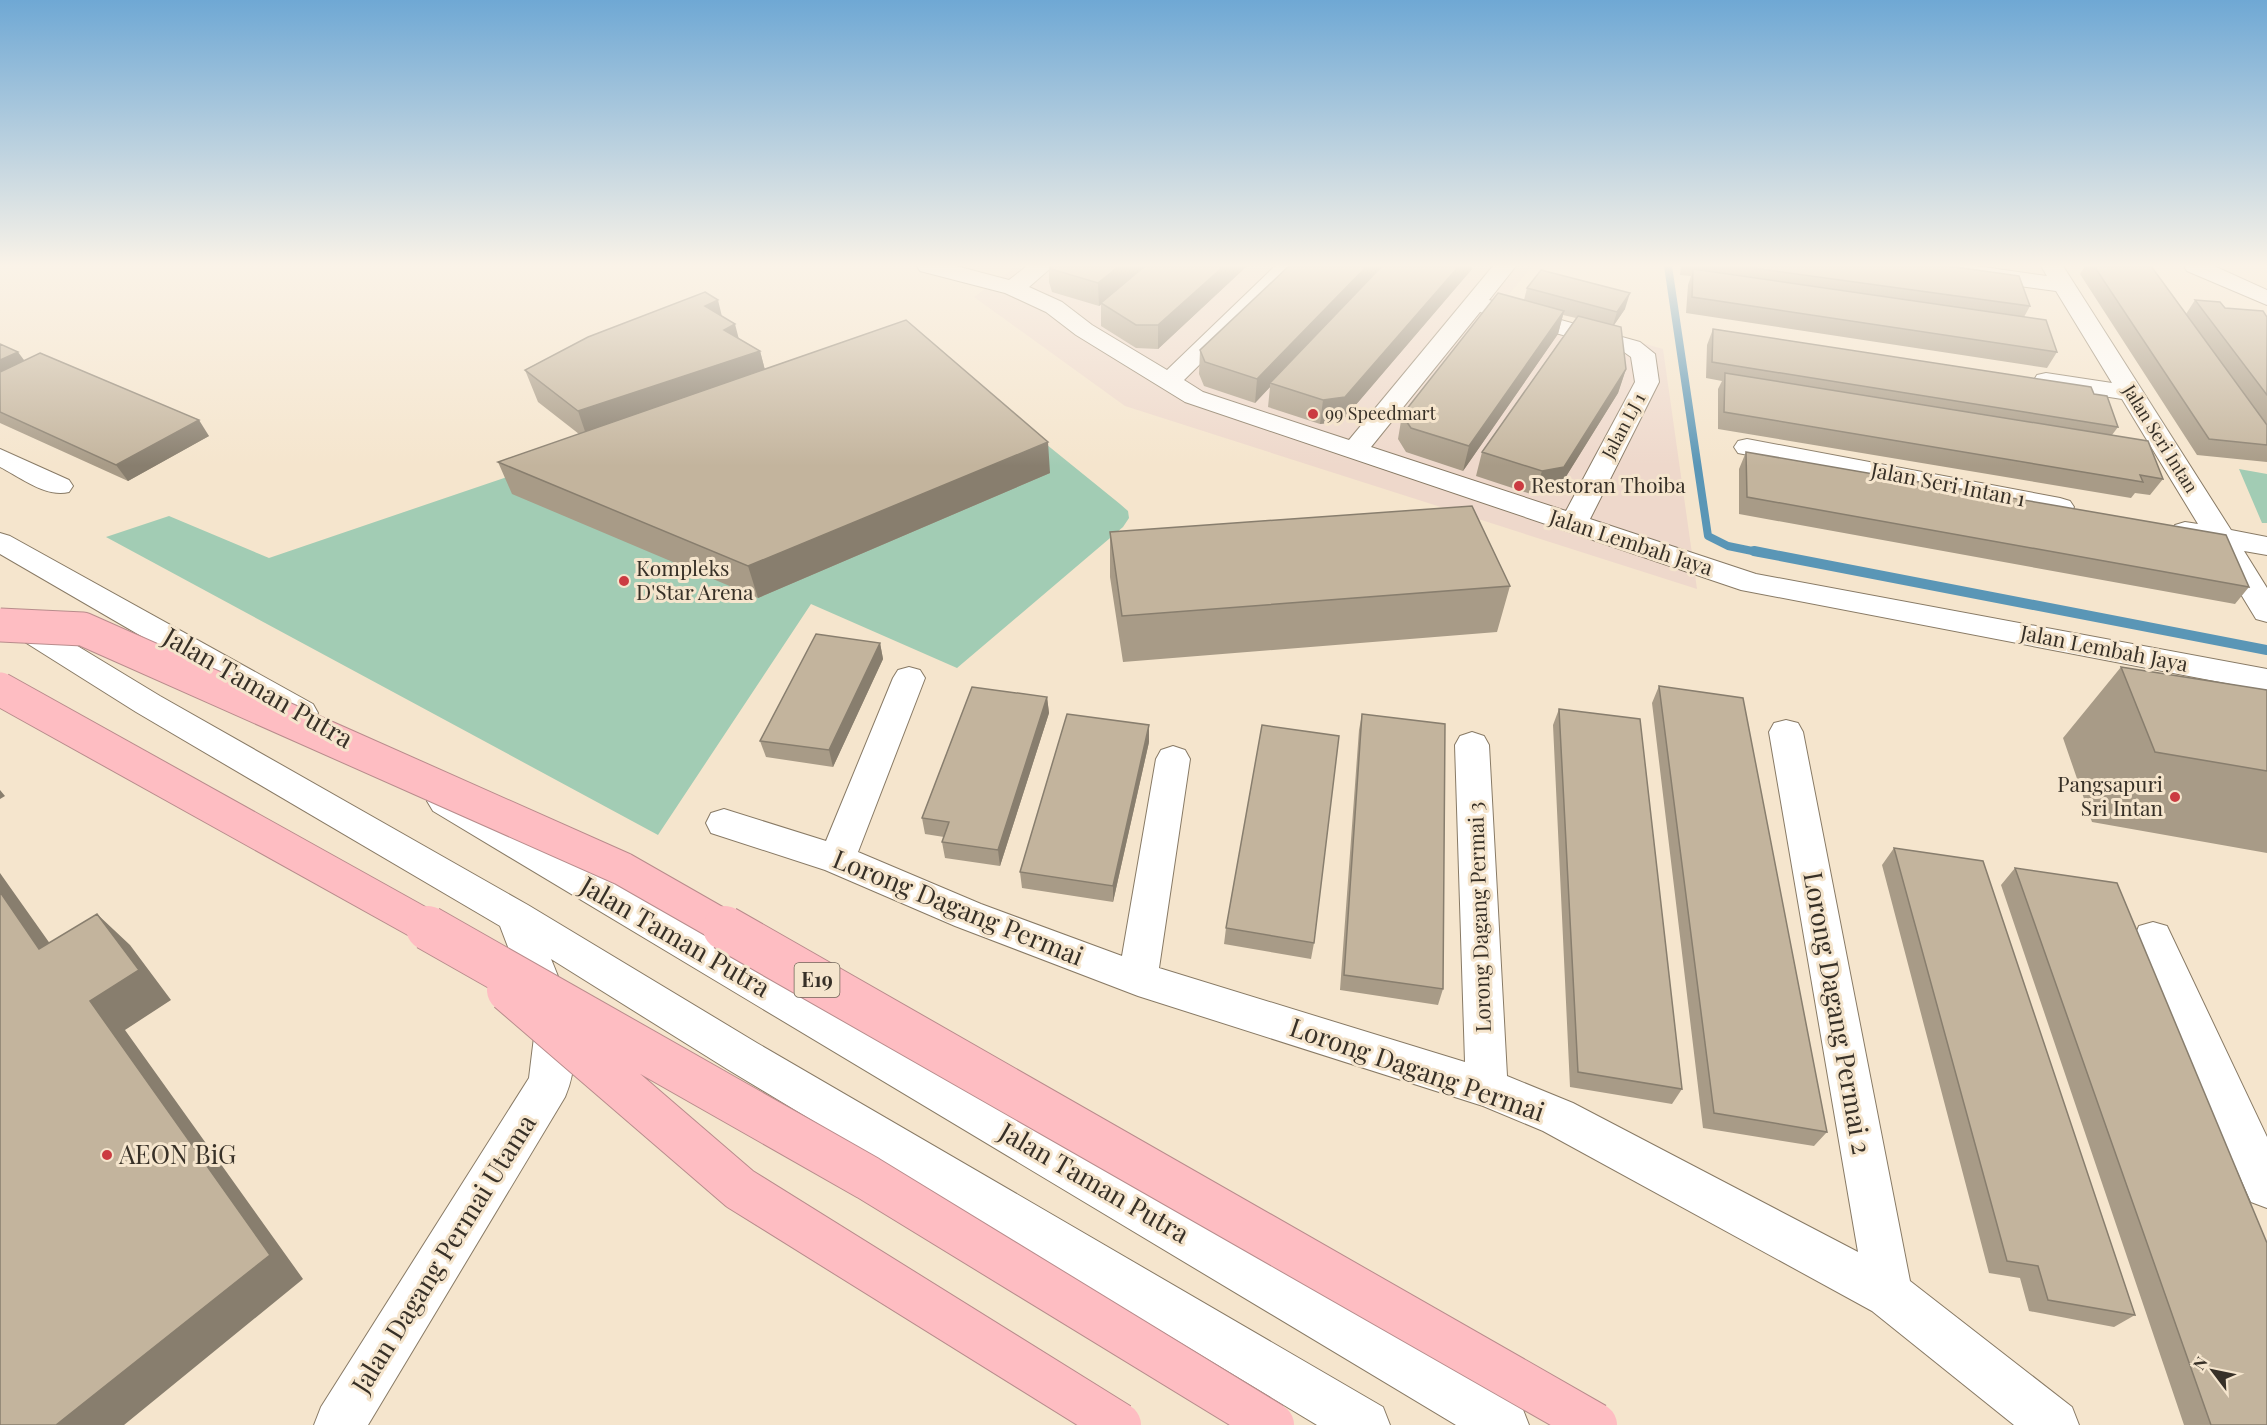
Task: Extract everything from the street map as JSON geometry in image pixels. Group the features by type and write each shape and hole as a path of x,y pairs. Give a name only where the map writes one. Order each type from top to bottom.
{"highway":[{"name":"E19","path":"0,625 83,629 623,869 1595,1425"},
{"path":"0,689 452,940 868,1178 1272,1425"},
{"path":"452,940 740,1189 1119,1425"}],"street":[{"name":"Jalan Lembah Jaya","path":"1088,332 1194,396 1752,583 2267,680"},
{"path":"1170,380 1219,332"},
{"path":"1354,451 1451,332"},
{"name":"Jalan LJ 1","path":"1573,524 1647,382 1643,354 1632,347 1580,332"},
{"name":"Jalan Seri Intan","path":"2093,332 2267,612"},
{"path":"2026,377 2131,393"},
{"name":"Jalan Seri Intan 1","path":"1747,447 2082,511"},
{"path":"0,458 59,486"},
{"path":"2163,527 2267,546"},
{"name":"Jalan Taman Putra","path":"0,542 369,752 472,818 1504,1425"},
{"path":"0,613 148,704 516,916 742,1056 1365,1425"},
{"path":"837,859 909,678"},
{"name":"Lorong Dagang Permai 2","path":"1786,732 1889,1294"},
{"name":"Lorong Dagang Permai 3","path":"1472,745 1487,1088"},
{"path":"1138,979 1173,759"},
{"name":"Lorong Dagang Permai","path":"724,823 837,859 968,915 1138,979 1487,1088 1558,1117 1889,1294 2054,1425"},
{"name":"Jalan Dagang Permai Utama","path":"339,1425 550,1083 554,1037 547,997 516,916"},
{"path":"2153,938 2267,1186"},
{"path":"550,1083 602,1055 654,1042 742,1056"}],"shaded area":[{"path":"1023,332 1605,332 1663,349 1697,589 1125,406"}],"green space":[{"name":"Kompleks D'Star Arena","path":"915,338 1120,504 1128,511 1129,518 1123,527 957,668 811,604 658,835 106,537 169,516 269,558"},
{"path":"2239,469 2267,474 2267,523 2262,523"}],"building":[{"path":"600,332 728,332 760,351 578,411 525,370"},
{"path":"870,332 921,332 1048,442 748,566 498,462"},
{"path":"1219,332 1302,332 1257,379 1205,362 1200,350"},
{"path":"1318,332 1401,332 1345,397 1323,400 1270,383"},
{"path":"1467,332 1549,332 1469,446 1411,428 1402,415"},
{"path":"1566,332 1622,332 1626,369 1564,467 1542,471 1482,452"},
{"path":"1713,332 1736,332 2091,387 2094,394 2107,396 2118,427 1712,362"},
{"path":"1928,332 2050,332 2057,352"},
{"path":"2138,332 2200,332 2267,425 2267,445 2209,439"},
{"path":"2220,332 2267,332 2267,395"},
{"path":"0,344 18,352 0,360"},
{"path":"40,353 199,420 116,465 0,412 0,372"},
{"path":"1725,373 2148,441 2163,479 2140,475 2143,482 1724,412"},
{"path":"1746,452 2226,535 2249,587 1747,497"},
{"path":"1472,506 1510,586 1122,616 1110,532"},
{"path":"816,634 880,643 829,750 760,741"},
{"path":"2121,667 2267,690 2267,771 2155,752"},
{"path":"1659,686 1743,698 1827,1132 1714,1113"},
{"path":"972,687 1047,697 998,850 942,842 949,822 922,818"},
{"path":"1559,709 1640,719 1682,1089 1578,1072"},
{"path":"1067,714 1149,725 1113,886 1020,872"},
{"path":"1362,714 1445,724 1443,989 1344,975"},
{"path":"1262,725 1339,736 1314,943 1226,928"},
{"path":"1894,848 1983,861 2135,1315 2048,1300 2038,1266 2007,1261"},
{"path":"2015,868 2117,883 2267,1243 2267,1425 2211,1425"},
{"name":"AEON BiG","path":"0,892 39,949 97,914 139,970 90,1001 270,1255 56,1425 0,1425"}],"waterway":[{"path":"1678,332 1708,536 1728,546 1762,553"},
{"path":"1754,551 2267,650"}],"place":[{"name":"99 Speedmart","path":"1313,414"},
{"name":"Restoran Thoiba","path":"1519,486"},
{"name":"Kompleks D'Star Arena","path":"624,581"},
{"name":"Pangsapuri Sri Intan","path":"2175,797"},
{"name":"AEON BiG","path":"107,1155"}]}
